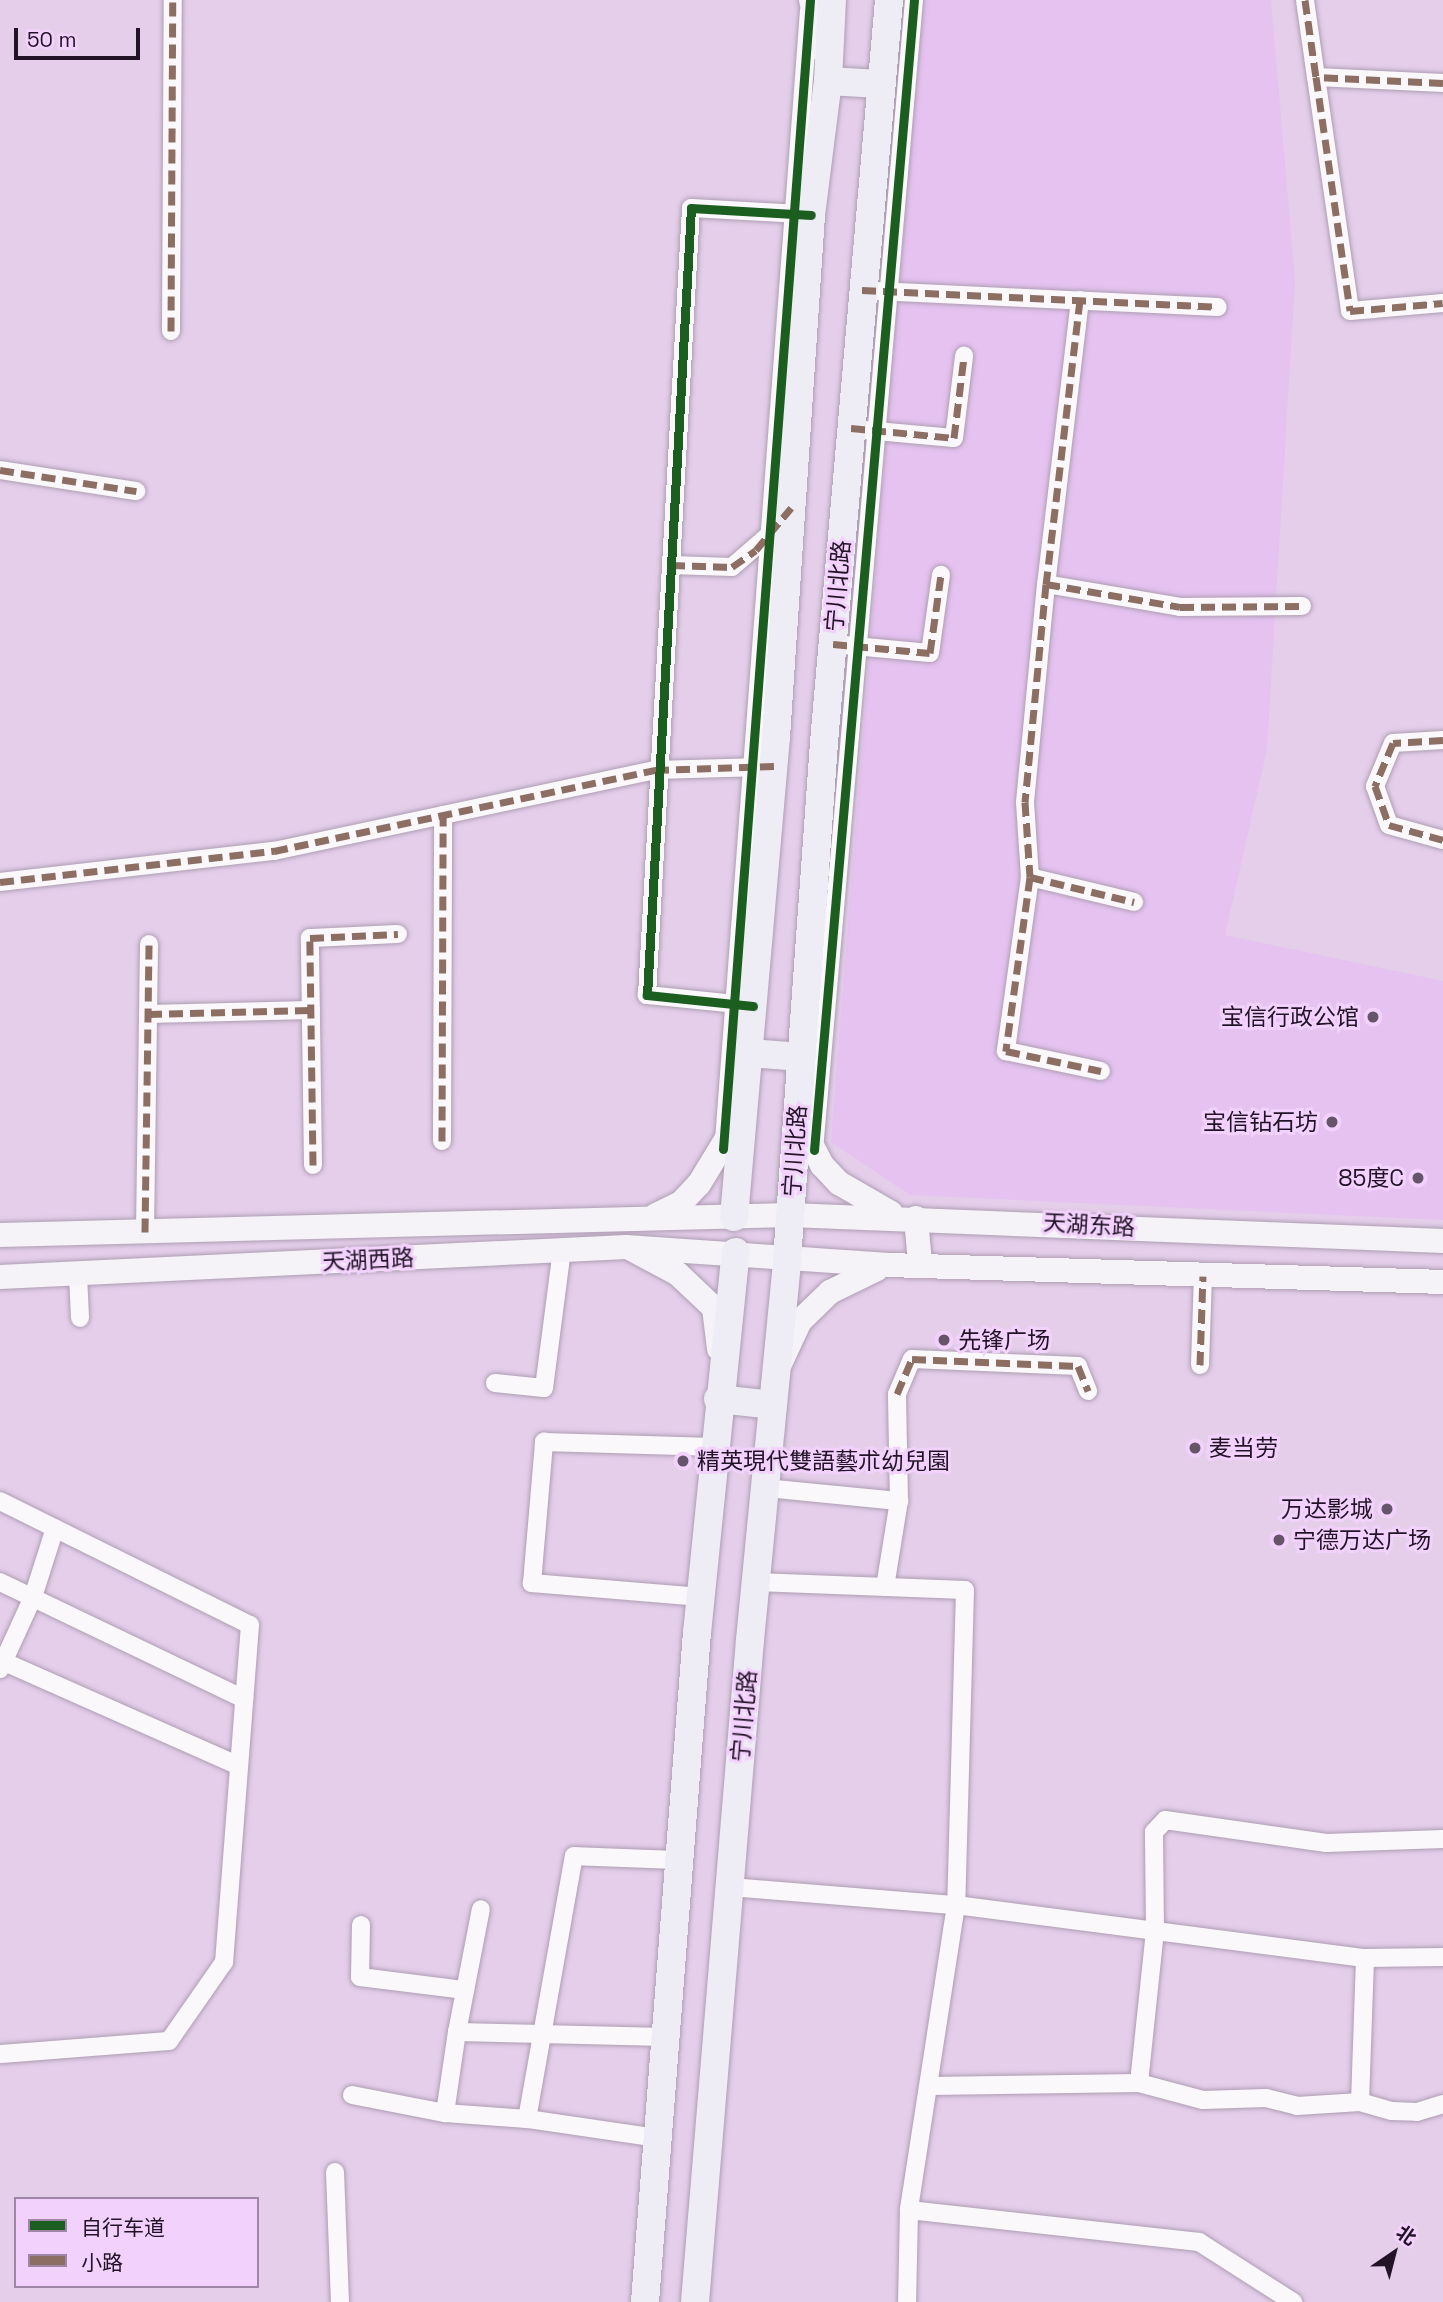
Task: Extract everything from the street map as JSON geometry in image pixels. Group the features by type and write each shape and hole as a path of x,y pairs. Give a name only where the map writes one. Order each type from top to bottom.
{"main road":[{"path":"811,0 828,74"},
{"path":"645,2302 718,1399 736,1252 734,1217 748,1053 743,1005 764,767 792,508 801,214 828,74 832,0"},
{"name":"宁川北路","path":"695,2302 755,1583 787,1260 833,643 863,429 875,291 880,84 889,0"},
{"path":"828,74 880,84"},
{"path":"748,1053 802,1057"},
{"path":"649,1219 681,1203 723,1149 743,1111"},
{"path":"797,1116 814,1150 839,1183 871,1205 911,1218 920,1264"},
{"name":"天湖东路","path":"734,1217 790,1215 911,1218 1443,1241"},
{"name":"天湖西路","path":"0,1235 734,1217"},
{"path":"599,1248 600,1220"},
{"path":"626,1247 678,1274 714,1308 721,1369"},
{"name":"天湖西路","path":"0,1277 626,1247 736,1252"},
{"name":"天湖东路","path":"736,1252 787,1260 888,1265 1443,1282"},
{"path":"776,1371 800,1321 830,1292 856,1276 888,1265"},
{"path":"718,1399 773,1405"}],"street":[{"path":"171,331 173,0"},
{"path":"0,882 274,851 660,770 764,767 768,536 801,214 811,0"},
{"path":"914,0 875,291 1218,307"},
{"path":"1305,0 1350,311 1443,303"},
{"path":"1316,76 1443,83"},
{"path":"723,1149 743,1005 647,995 691,208 801,214"},
{"path":"1080,300 1046,584 1026,802 1030,877 1006,1051 1101,1071"},
{"path":"814,1150 861,646 863,429 954,438 964,356"},
{"path":"0,470 136,491"},
{"path":"671,565 733,567 768,536 792,508"},
{"path":"833,643 930,653 941,575"},
{"path":"1046,584 1180,607 1302,606"},
{"path":"1443,740 1393,743 1375,786 1389,825 1443,840"},
{"path":"442,1141 443,815"},
{"path":"1030,877 1134,902"},
{"path":"313,1165 310,938 398,934"},
{"path":"145,1232 149,944"},
{"path":"148,1014 311,1010"},
{"path":"495,1383 544,1388 562,1250"},
{"path":"78,1275 80,1318"},
{"path":"1200,1365 1203,1276"},
{"path":"885,1587 900,1501 897,1394 912,1359 1078,1366 1088,1391"},
{"path":"701,1597 532,1583 544,1442 714,1447"},
{"path":"766,1488 900,1501"},
{"path":"0,1501 250,1625 224,1962 169,2041 0,2054"},
{"path":"55,1528 33,1597 2,1664 239,1766"},
{"path":"0,1582 244,1699"},
{"path":"755,1583 965,1590 956,1905 909,2210 906,2302"},
{"path":"1139,2082 1155,1931 1154,1832 1165,1820 1326,1843 1443,1839"},
{"path":"527,2119 574,1856 680,1860"},
{"path":"730,1887 956,1905 1366,1958 1443,1957"},
{"path":"444,2113 481,1909"},
{"path":"361,1925 360,1977 465,1990"},
{"path":"1360,2102 1366,1958"},
{"path":"457,2032 541,2036 666,2036"},
{"path":"930,2085 1139,2082 1203,2100 1266,2098 1297,2106 1360,2102 1392,2111 1418,2112 1443,2104"},
{"path":"352,2095 444,2113 527,2119 658,2138"},
{"path":"335,2172 340,2302"},
{"path":"909,2210 1199,2242 1293,2302"}],"shaded area":[{"path":"924,0 1271,0 1295,281 1267,749 1225,935 1443,981 1443,1220 910,1195 831,1142 920,7"}],"marked path":[{"path":"171,331 173,0"},
{"path":"1305,0 1316,77"},
{"path":"1443,83 1316,77 1350,311 1443,303"},
{"path":"862,290 1218,307"},
{"path":"1080,300 1046,584 1180,607 1302,606"},
{"path":"851,428 954,438 964,356"},
{"path":"0,470 136,491"},
{"path":"671,565 732,567 756,550 791,508"},
{"path":"833,644 930,653 941,575"},
{"path":"1046,584 1025,802 1030,877 1134,902"},
{"path":"1443,740 1393,743 1375,786 1389,825 1443,840"},
{"path":"0,882 274,851 655,770 774,766"},
{"path":"442,1141 443,815"},
{"path":"1030,877 1006,1051 1101,1071"},
{"path":"313,1165 310,938 398,934"},
{"path":"145,1232 149,944"},
{"path":"148,1014 311,1010"},
{"path":"1200,1365 1203,1276"},
{"path":"897,1394 912,1359 1078,1366 1088,1391"}],"cycle path":[{"path":"723,1149 810,0"},
{"path":"814,1150 914,0"},
{"path":"753,1006 647,995 691,208 811,215"}],"place":[{"name":"宝信行政公馆","path":"1373,1017"},
{"name":"宝信钻石坊","path":"1332,1122"},
{"name":"85度C","path":"1418,1178"},
{"name":"先锋广场","path":"944,1340"},
{"name":"麦当劳","path":"1195,1448"},
{"name":"精英現代雙語藝朮幼兒園","path":"683,1461"},
{"name":"万达影城","path":"1387,1509"},
{"name":"宁德万达广场","path":"1279,1540"}]}
